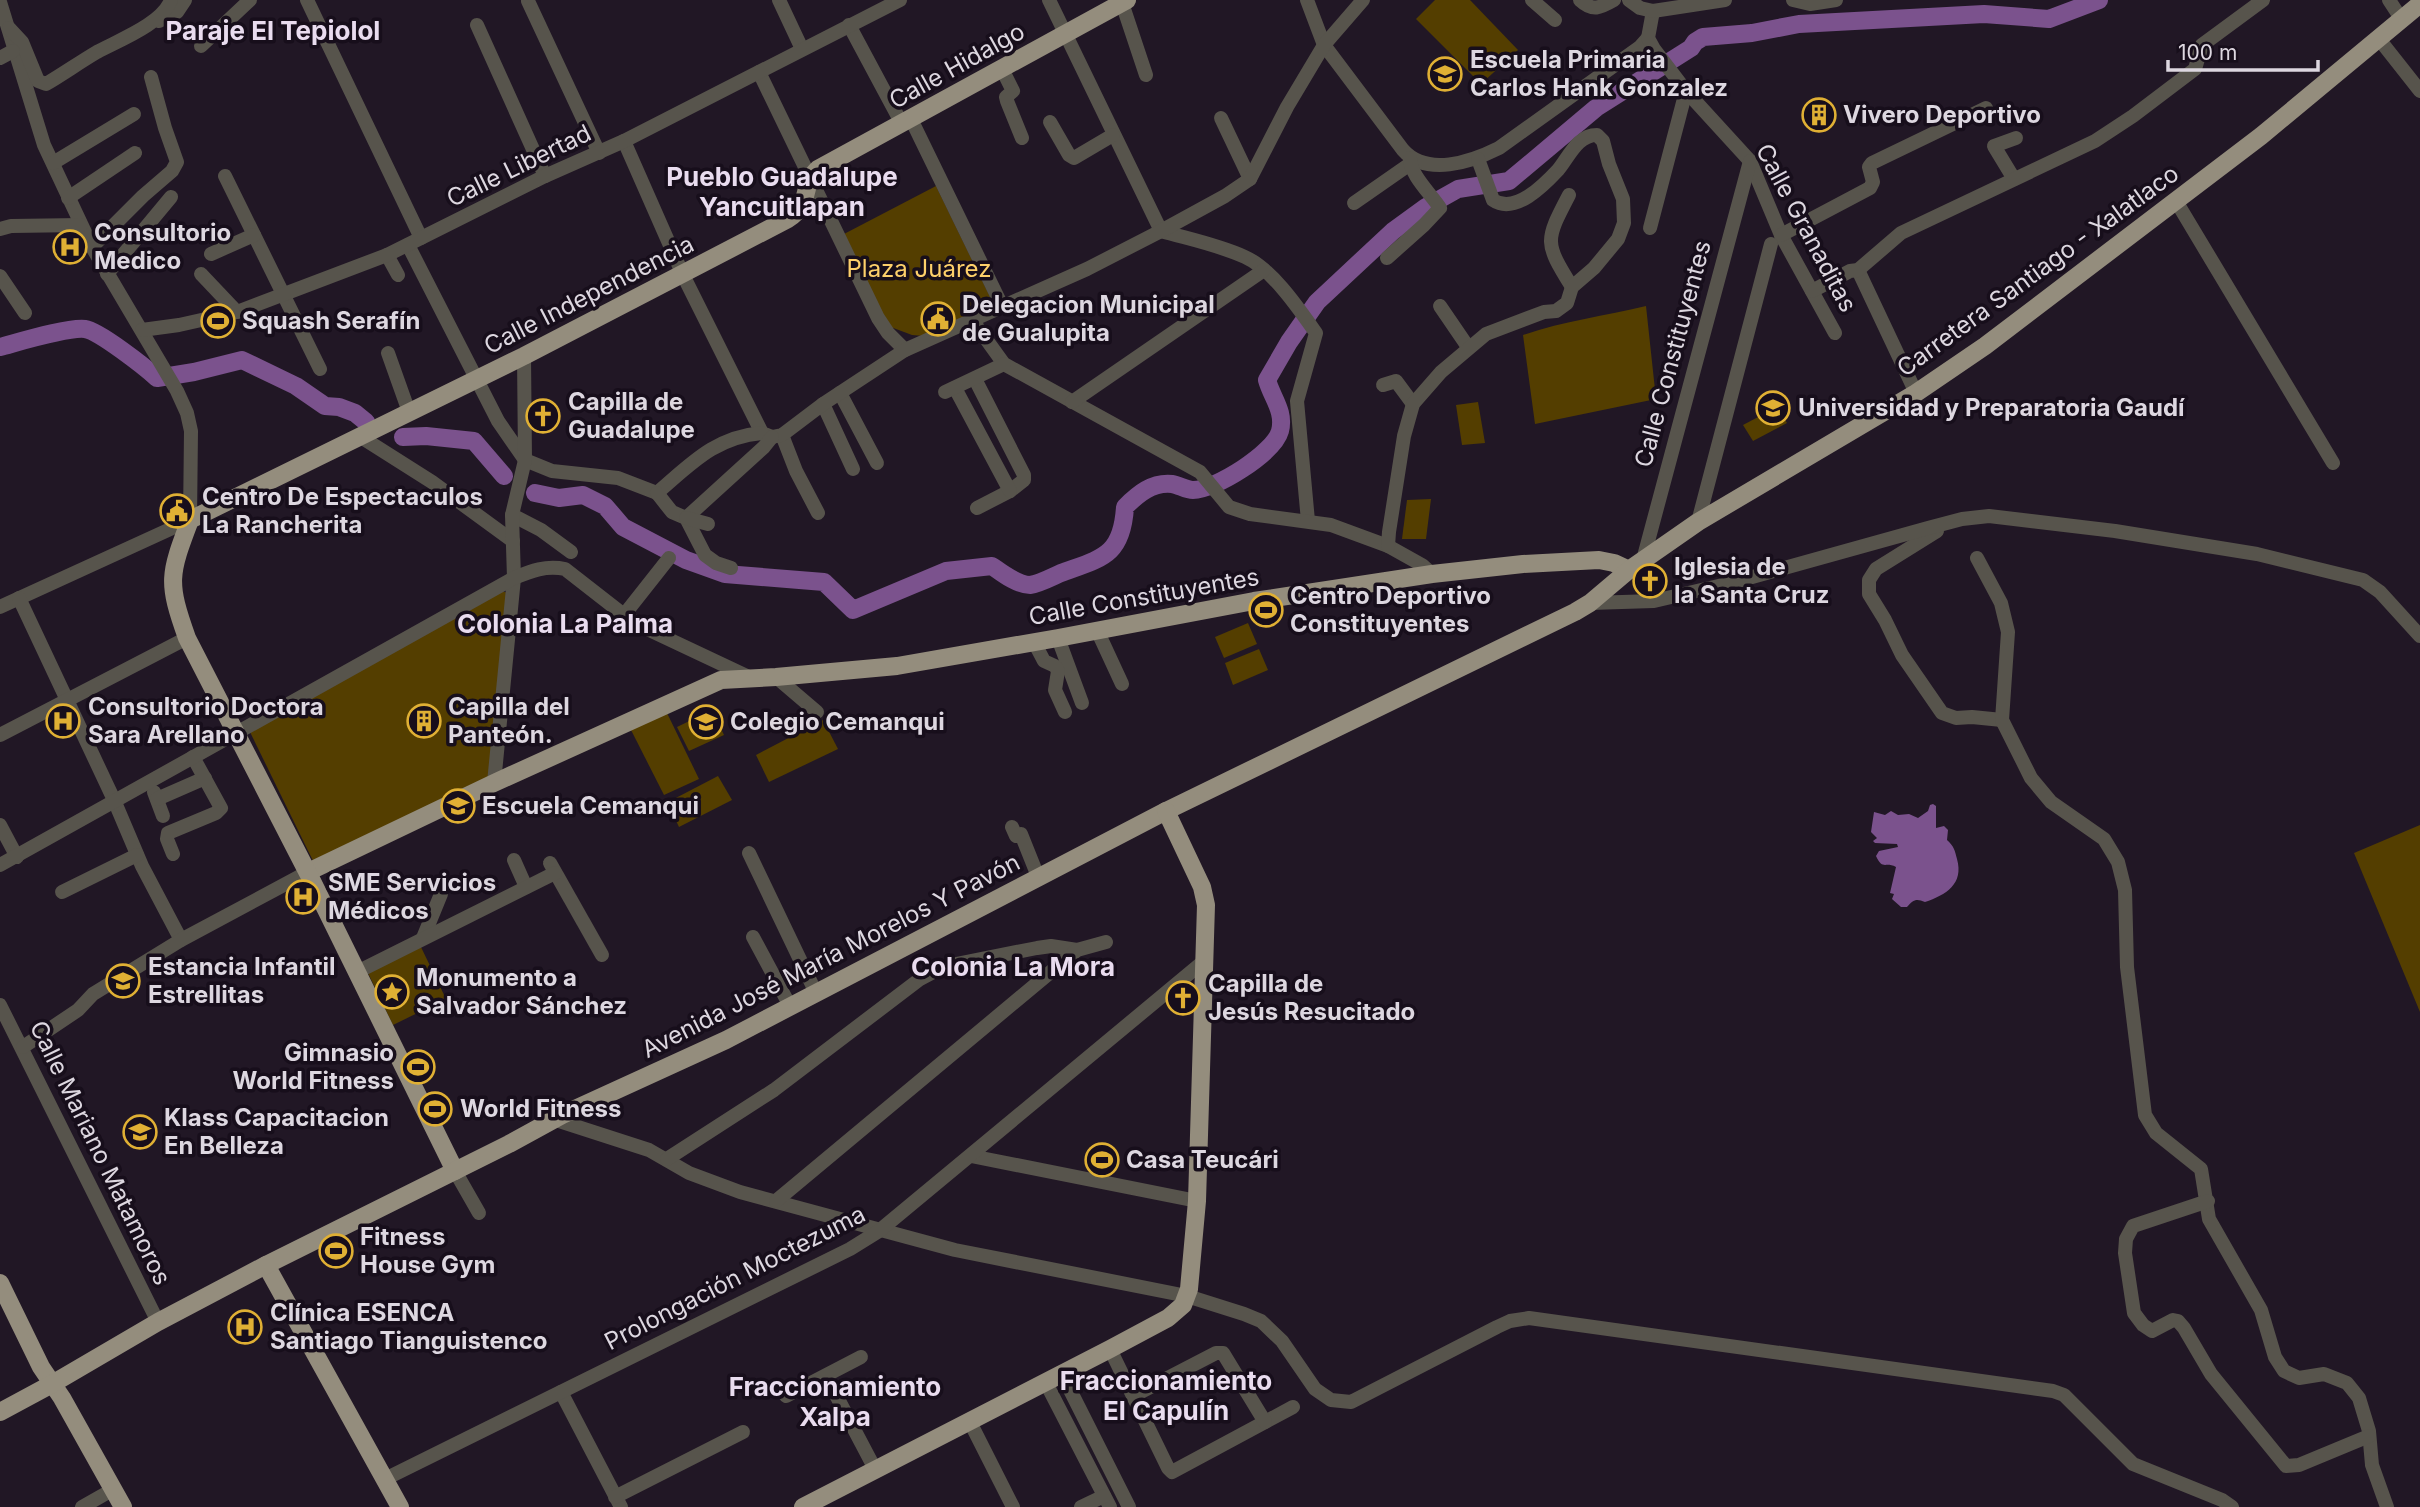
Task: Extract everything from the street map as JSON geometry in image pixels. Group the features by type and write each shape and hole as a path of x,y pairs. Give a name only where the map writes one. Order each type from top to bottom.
{"main road":[{"name":"Calle Hidalgo","path":"811,176 818,169 1125,1"},
{"name":"Carretera Santiago - Xalatlaco","path":"1636,565 1698,522 1916,393 1985,346 2261,136 2420,4"},
{"name":"Calle Independencia","path":"190,520 524,356 797,214 805,201 811,176"},
{"path":"190,520 173,565 172,585 187,638 308,872 455,1171"},
{"name":"Calle Constituyentes","path":"308,872 494,783 721,680 897,666 1254,601 1432,574 1523,564 1600,560 1636,565"},
{"name":"Avenida José María Morelos Y Pavón","path":"0,1412 266,1265 554,1119 726,1040 1166,811 1542,630 1590,603 1636,565"},
{"path":"803,1507 1168,1318 1187,1296 1197,1201 1206,920 1202,887 1166,811"},
{"path":"266,1265 400,1507"},
{"path":"0,1283 41,1367 123,1507"}],"street":[{"path":"148,25 167,9 171,0"},
{"path":"5,24 22,42 38,81 46,84 94,54 148,25 167,19 177,12 185,0"},
{"path":"201,46 250,0"},
{"path":"307,0 498,421 525,460 552,471 618,478 657,493 672,512 708,524"},
{"path":"779,0 802,49"},
{"path":"1049,0 1161,232 1246,257 1265,270 1316,333 1297,401 1308,522"},
{"path":"1307,0 1324,45 1410,161 1440,208 1387,258"},
{"path":"685,518 764,447 772,435 905,350 1003,308 1161,232 1250,179 1287,107 1324,45 1363,0"},
{"path":"1532,0 1555,20"},
{"path":"1580,0 1599,9 1614,0"},
{"path":"1629,0 1640,8 1653,11 1725,0"},
{"path":"1793,0 1810,4 1836,0"},
{"path":"1812,291 1850,271 1858,270 1902,233 2095,141 2196,69 2202,45 2263,0"},
{"path":"2389,0 2402,20"},
{"path":"528,1 598,153"},
{"path":"1125,1 1146,75"},
{"path":"0,2 7,54 38,131 92,247 161,360 187,413 191,431 190,520 0,607"},
{"name":"Calle Libertad","path":"142,330 237,312 387,255 545,176 624,141 891,2"},
{"path":"1354,204 1410,161 1455,164 1478,159 1526,130 1643,44 1651,43 1653,11"},
{"path":"477,25 545,176"},
{"path":"849,25 906,121 1003,308"},
{"path":"2379,39 2420,91"},
{"name":"Calle Granaditas","path":"1651,43 1686,91 1749,161 1776,239 1812,291 1835,333"},
{"path":"1002,69 1013,91 1006,97 1007,101 1023,138"},
{"path":"759,72 878,318 905,350"},
{"path":"92,247 172,171 177,162 151,77"},
{"path":"1650,228 1686,91"},
{"path":"1698,522 1776,239 1870,188 1873,183 1869,167 1872,163 1986,108"},
{"path":"53,163 134,114"},
{"path":"1221,118 1250,179"},
{"path":"1050,122 1069,155 1074,158 1113,135"},
{"path":"1388,546 1404,436 1413,404 1441,372 1468,347 1491,331 1544,312 1556,311 1569,300 1572,287 1594,268 1618,239 1624,223 1623,199 1599,137 1593,134 1580,141 1560,167 1530,195 1514,202 1503,204 1493,200 1478,159"},
{"path":"2014,178 1994,146 2016,138"},
{"path":"624,141 683,275 818,513"},
{"path":"68,198 135,153"},
{"name":"Calle Constituyentes","path":"1636,565 1749,161"},
{"path":"225,176 320,369"},
{"path":"1569,195 1551,229 1550,238 1557,262 1572,287"},
{"path":"107,274 171,197"},
{"path":"2176,201 2333,463"},
{"path":"0,229 11,226 81,225"},
{"path":"211,254 254,234"},
{"path":"387,255 398,275"},
{"path":"1072,402 1265,270"},
{"path":"1858,270 1916,393"},
{"path":"201,274 237,312"},
{"path":"0,276 25,313"},
{"path":"1440,306 1468,347"},
{"path":"973,321 1004,364 1200,472 1229,507 1250,514 1331,525 1388,546 1422,565 1432,574"},
{"path":"388,353 409,412"},
{"path":"494,783 514,578 512,515 525,460 524,356"},
{"path":"1004,364 950,390 1010,491"},
{"path":"975,379 1024,475 1024,480 1010,491 976,508"},
{"path":"1383,385 1396,381 1413,404"},
{"path":"840,393 877,463"},
{"path":"823,404 853,469"},
{"path":"657,493 717,445 744,435 772,435"},
{"path":"361,437 432,482 513,541"},
{"path":"512,515 541,530 571,552"},
{"path":"1590,603 1654,601 1727,584 1952,522 1989,516 2115,531 2257,554 2350,576 2363,580 2380,592 2420,636"},
{"path":"685,518 705,555 716,563 731,568"},
{"path":"1952,522 1876,569 1869,580 1869,594 1902,655 1942,713 1956,719 1972,717 2002,720"},
{"path":"624,615 669,558"},
{"path":"1977,558 2001,603 2008,632 2002,720 2031,778 2051,802 2105,839 2118,862 2125,890 2127,967 2145,1115 2156,1132 2201,1169 2209,1219 2261,1310 2275,1357 2284,1371 2299,1378 2323,1374 2347,1383 2359,1398 2369,1436 2372,1465 2387,1507"},
{"path":"0,865 514,578 540,568 553,566 565,569 645,628 749,677"},
{"path":"19,598 137,855 181,940"},
{"path":"1097,630 1122,684"},
{"path":"0,735 187,638"},
{"path":"1058,638 1082,703"},
{"path":"1034,642 1044,661 1055,666 1058,671 1055,690 1065,712"},
{"path":"776,677 817,712"},
{"path":"173,854 167,839 168,833 216,813 221,808 193,757"},
{"path":"157,799 205,778"},
{"path":"149,781 163,817"},
{"path":"0,825 17,857"},
{"path":"1012,827 1016,836 1021,834 1039,878"},
{"path":"749,853 816,993"},
{"path":"62,892 137,855"},
{"path":"514,860 526,887"},
{"path":"357,972 526,887 552,868 602,956"},
{"path":"23,1047 78,1010 93,995 181,940 308,872"},
{"path":"423,938 441,894"},
{"path":"753,937 790,1006"},
{"path":"667,1159 774,1090 905,990 937,970 1037,948 1051,946 1077,950 1106,942"},
{"path":"776,1201 1077,950"},
{"name":"Prolongación Moctezuma","path":"384,1479 850,1249 879,1231 1203,962"},
{"name":"Calle Mariano Matamoros","path":"0,1005 159,1322"},
{"path":"554,1119 639,1146 689,1173 713,1182 879,1231 955,1250 1187,1296 1261,1321 1282,1341 1315,1389 1331,1400 1351,1402 1503,1324 1529,1318 2053,1391 2064,1395 2133,1464 2222,1500 2232,1507"},
{"path":"971,1156 1197,1201"},
{"path":"455,1171 479,1213"},
{"path":"2208,1201 2133,1226 2126,1240 2124,1253 2134,1313 2143,1325 2152,1331 2173,1320 2178,1321 2211,1374 2286,1466 2299,1465 2369,1436"},
{"path":"1110,1349 1172,1472 1293,1407"},
{"path":"1133,1396 1216,1353 1223,1353 1265,1422"},
{"path":"786,1396 861,1357"},
{"path":"826,1376 875,1469"},
{"path":"1054,1378 1098,1445 1129,1507"},
{"path":"1054,1378 1082,1452 1107,1501 1081,1507"},
{"path":"561,1392 618,1502 743,1432"},
{"path":"970,1422 1013,1507"},
{"path":"1082,1452 1098,1445"},
{"path":"82,1507 112,1490"}],"green space":[{"path":"1435,0 1470,0 1518,50 1481,84 1416,19"},
{"name":"Plaza Juárez","path":"936,186 994,305 924,336 912,335 888,326 844,234"},
{"path":"1646,306 1656,399 1535,424 1523,335"},
{"path":"1478,402 1485,443 1462,445 1456,405"},
{"path":"1777,407 1787,423 1753,441 1743,425"},
{"path":"1431,499 1426,539 1402,539 1407,500"},
{"path":"500,591 509,593 493,781 317,869 250,732"},
{"path":"1248,623 1257,644 1224,658 1215,637"},
{"path":"1259,649 1268,670 1233,685 1225,663"},
{"path":"712,710 724,735 689,751 677,727"},
{"path":"667,713 699,779 664,795 630,728"},
{"path":"823,720 838,749 769,782 756,755"},
{"path":"718,776 732,800 679,827 669,806 670,801"},
{"path":"2420,825 2420,1012 2354,853"},
{"path":"420,945 446,999 393,1025 367,971"}],"shaded area":[{"path":"1933,804 1936,806 1936,828 1944,826 1948,830 1947,840 1956,853 1958,875 1952,887 1940,896 1925,902 1915,900 1907,907 1901,907 1892,899 1894,894 1890,893 1896,867 1883,864 1876,856 1879,851 1898,847 1897,844 1873,841 1877,838 1871,832 1874,812 1885,815 1891,811 1898,815 1909,814 1918,818"}],"waterway":[{"path":"535,493 559,498 583,495 605,506 623,527 686,560 725,574 824,582 853,610 946,571 992,566 1020,583 1037,583 1107,553 1120,536 1125,507 1146,490 1165,484 1190,490 1215,484 1243,469 1267,449 1275,440 1281,424 1281,417 1267,380 1317,302 1393,231 1426,207 1458,189 1509,181 1596,108 1691,48 1703,37 1752,33 1799,24 1984,14 2049,19 2099,0"},
{"path":"0,347 56,332 85,329 111,342 157,378 242,360 296,386 325,406 339,407 355,413 366,422"},
{"path":"403,437 426,436 474,441 504,476"}],"place":[{"name":"Escuela Primaria Carlos Hank Gonzalez","path":"1445,74"},
{"name":"Vivero Deportivo","path":"1819,115"},
{"name":"Consultorio Medico","path":"70,247"},
{"name":"Delegacion Municipal de Gualupita","path":"938,319"},
{"name":"Squash Serafín","path":"218,321"},
{"name":"Universidad y Preparatoria Gaudí","path":"1773,408"},
{"name":"Capilla de Guadalupe","path":"543,416"},
{"name":"Centro De Espectaculos La Rancherita","path":"177,511"},
{"name":"Iglesia de la Santa Cruz","path":"1650,581"},
{"name":"Centro Deportivo Constituyentes","path":"1266,610"},
{"name":"Consultorio Doctora Sara Arellano","path":"63,721"},
{"name":"Capilla del Panteón.","path":"424,721"},
{"name":"Colegio Cemanqui","path":"706,722"},
{"name":"Escuela Cemanqui","path":"458,806"},
{"name":"SME Servicios Médicos","path":"303,897"},
{"name":"Estancia Infantil Estrellitas","path":"123,981"},
{"name":"Monumento a Salvador Sánchez","path":"392,992"},
{"name":"Capilla de Jesús Resucitado","path":"1183,998"},
{"name":"Gimnasio World Fitness","path":"418,1067"},
{"name":"World Fitness","path":"435,1109"},
{"name":"Klass Capacitacion En Belleza","path":"140,1132"},
{"name":"Casa Teucári","path":"1102,1160"},
{"name":"Fitness House Gym","path":"336,1251"},
{"name":"Clínica ESENCA Santiago Tianguistenco","path":"245,1327"}],"district":[{"name":"Paraje El Tepiolol","path":"273,31"},
{"name":"Pueblo Guadalupe Yancuitlapan","path":"782,192"},
{"name":"Colonia La Palma","path":"565,624"},
{"name":"Colonia La Mora","path":"1013,967"},
{"name":"Fraccionamiento El Capulín","path":"1166,1396"},
{"name":"Fraccionamiento Xalpa","path":"835,1402"}]}
